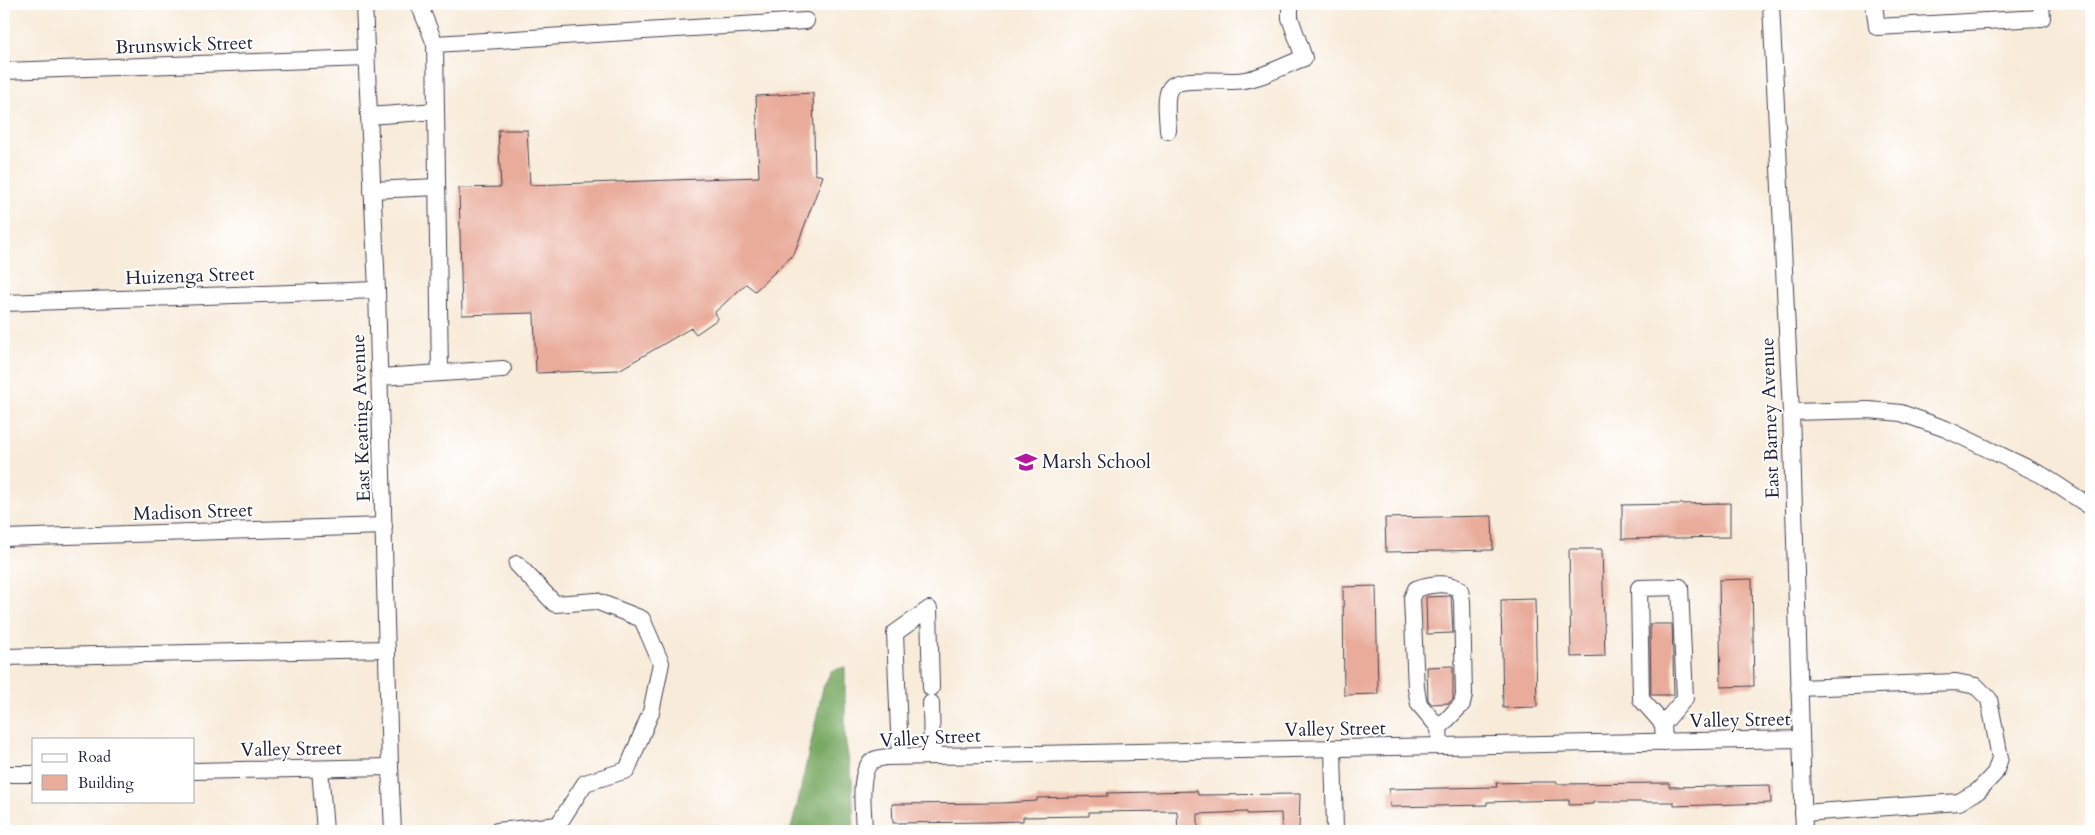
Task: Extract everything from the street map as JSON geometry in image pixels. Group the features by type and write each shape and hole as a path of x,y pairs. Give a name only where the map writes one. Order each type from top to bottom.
{"street":[{"name":"East Keating Avenue","path":"364,4 377,290 393,831"},
{"path":"419,4 434,44 440,373"},
{"path":"1168,131 1168,91 1174,84 1184,82 1237,81 1261,75 1304,58 1290,18 1290,4"},
{"name":"East Barney Avenue","path":"1772,4 1791,412 1804,831"},
{"path":"1874,4 1876,27 2042,18 2042,4"},
{"path":"434,44 806,21"},
{"name":"Brunswick Street","path":"4,72 366,58"},
{"path":"369,116 436,111"},
{"path":"372,190 437,186"},
{"name":"Huizenga Street","path":"4,303 377,290"},
{"path":"380,377 503,369"},
{"path":"1791,412 1869,410 1900,414 1946,428 2042,475 2091,507"},
{"name":"Madison Street","path":"4,538 384,526"},
{"path":"497,831 558,825 585,783 627,770 651,712 661,663 642,619 596,601 556,604 517,564"},
{"path":"1439,728 1462,704 1464,695 1460,590 1454,586 1427,585 1416,589 1412,598 1416,688 1419,704 1439,728 1440,746"},
{"path":"1664,724 1641,699 1638,588 1680,587 1685,698 1664,724 1664,742"},
{"path":"900,756 895,634 929,609 932,756"},
{"path":"4,657 387,649"},
{"path":"1799,688 1956,682 1976,686 1989,700 2000,758 1995,773 1978,791 1959,802 1804,813"},
{"name":"Valley Street","path":"864,831 863,780 871,762 878,758 900,756 1801,739"},
{"path":"1333,749 1335,831"},
{"name":"Valley Street","path":"195,771 390,768"},
{"path":"320,769 325,831"},
{"path":"4,774 32,774"}],"green space":[{"path":"845,667 845,738 852,780 854,831 790,831 823,688 831,671"}],"building":[{"path":"813,93 815,174 823,176 794,254 755,291 746,284 715,312 718,319 696,334 691,328 619,370 536,373 534,313 462,315 459,188 501,187 498,130 527,130 530,185 759,177 756,96"},
{"path":"1730,503 1730,537 1622,539 1622,505"},
{"path":"1492,516 1493,550 1386,552 1385,518"},
{"path":"1569,549 1602,549 1605,656 1571,657"},
{"path":"1752,579 1754,686 1721,687 1719,580"},
{"path":"1376,586 1378,694 1344,695 1343,587"},
{"path":"1451,596 1453,633 1427,634 1426,597"},
{"path":"1535,599 1537,707 1503,708 1501,600"},
{"path":"1650,624 1672,624 1674,695 1651,695"},
{"path":"1453,666 1453,699 1449,703 1432,704 1428,700 1427,667"},
{"path":"1557,782 1557,784 1669,783 1669,787 1770,785 1771,803 1674,806 1674,802 1593,802 1593,804 1569,805 1569,800 1487,802 1487,805 1390,807 1389,789 1497,787 1496,783"},
{"path":"1197,791 1198,795 1300,794 1299,831 1282,831 1281,813 1247,814 1247,812 1198,814 1198,831 1178,831 1177,811 1089,812 1089,816 1023,817 1023,821 893,823 892,804 1002,803 1037,801 1037,798 1108,796 1107,793"}],"place":[{"name":"Marsh School","path":"1026,462"}]}
